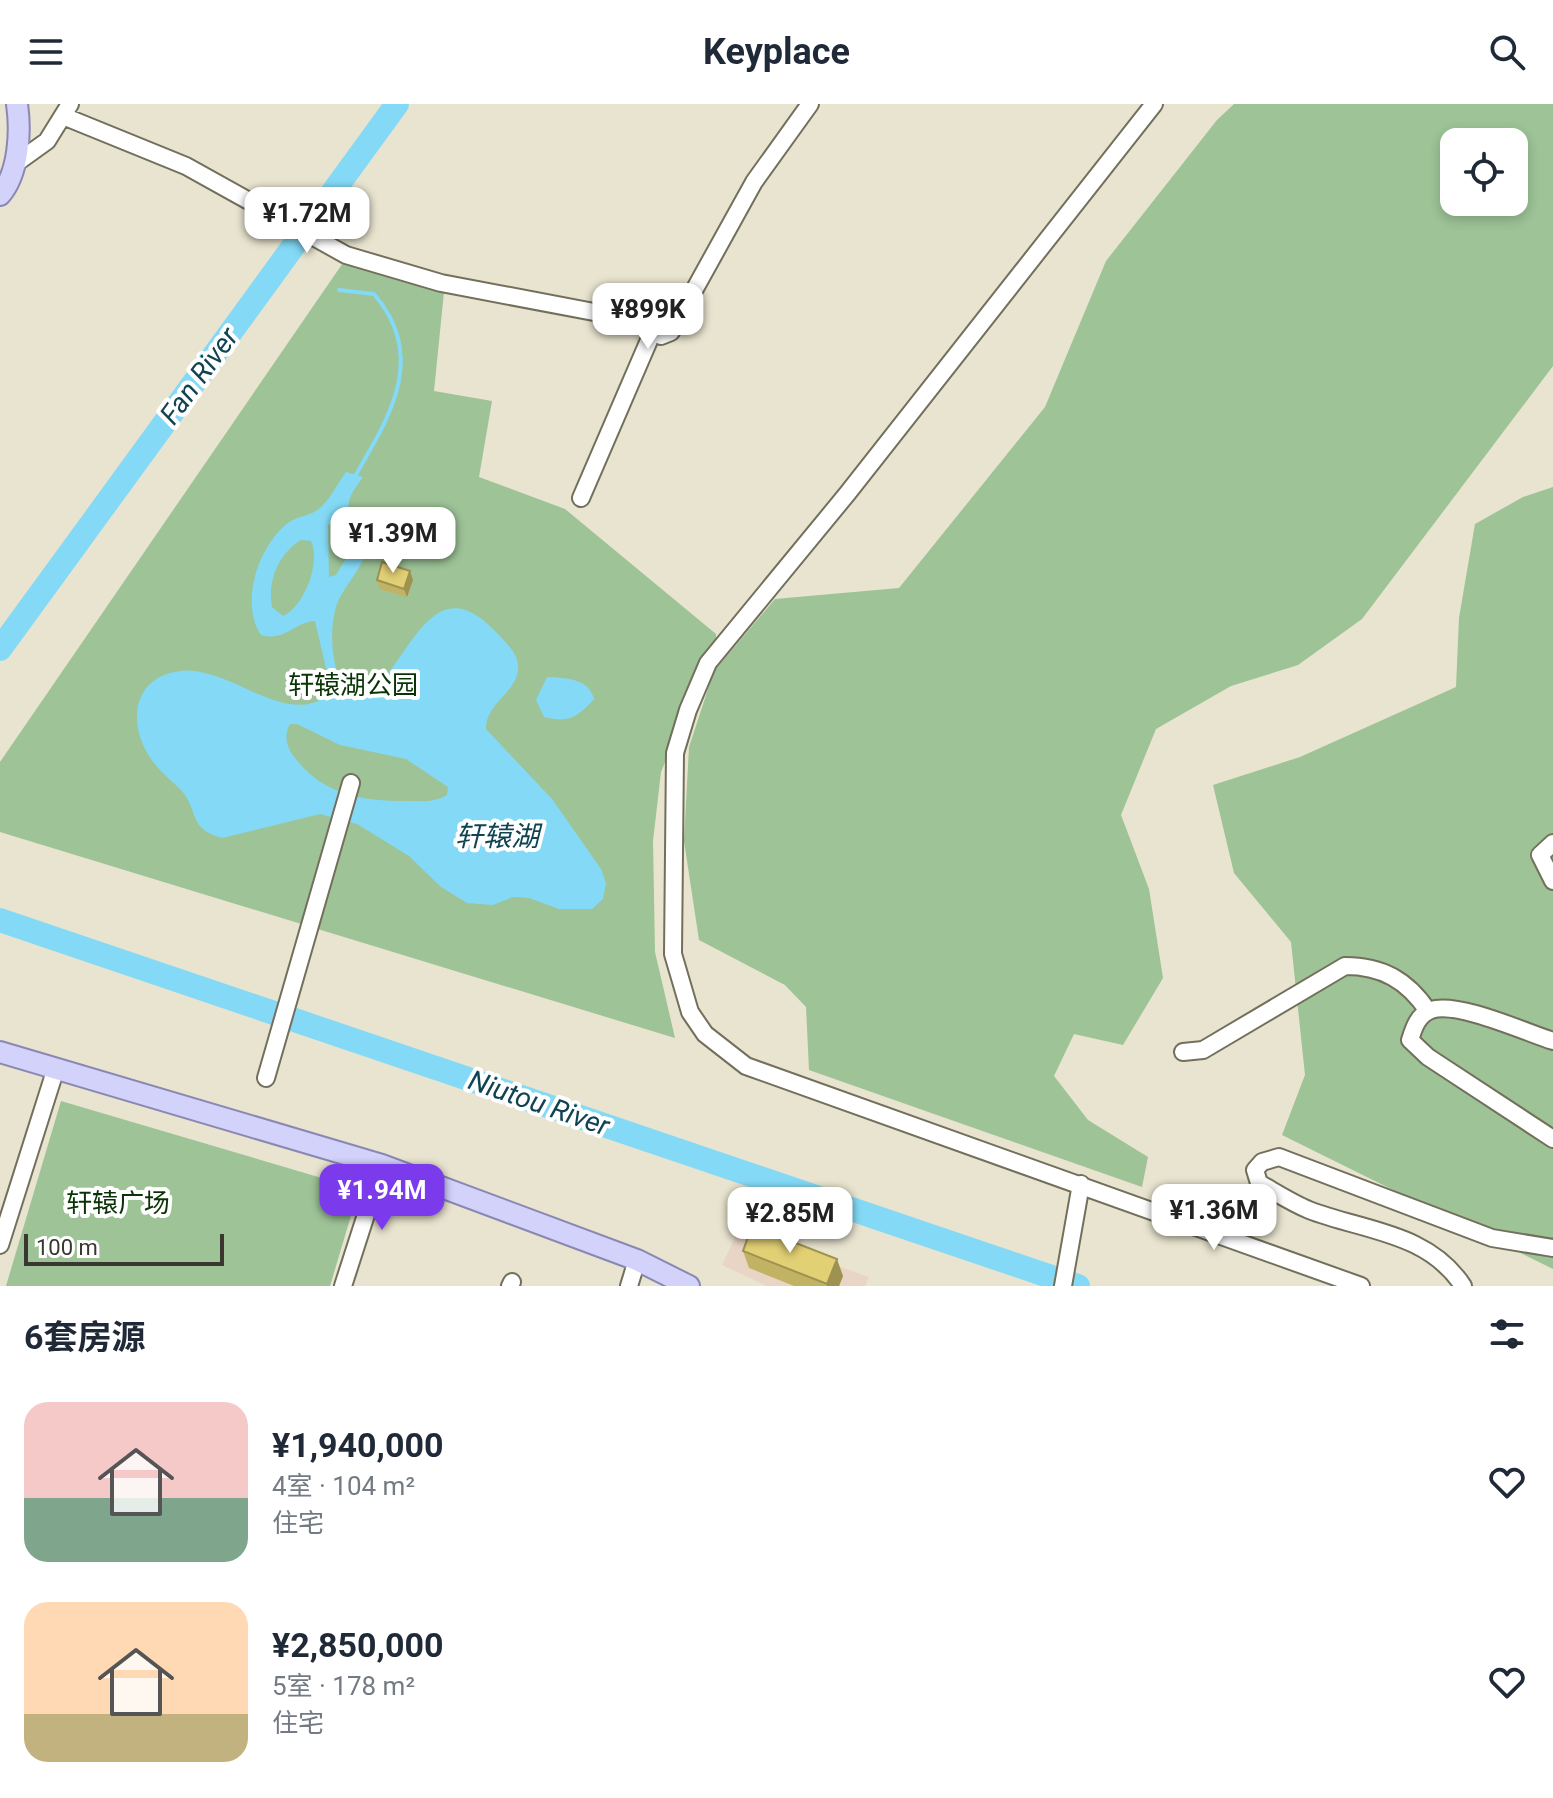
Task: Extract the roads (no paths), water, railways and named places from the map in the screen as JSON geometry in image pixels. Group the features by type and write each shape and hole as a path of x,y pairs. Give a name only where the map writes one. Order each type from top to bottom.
{"main road":[{"path":"0,195 8,186 15,164 17,104"},
{"path":"0,1052 382,1165 637,1260 689,1286"}],"street":[{"path":"15,164 47,141 66,110 186,166 346,255 441,283 636,320 661,336 671,332 754,182 810,104"},
{"path":"1154,104 847,494 708,663 688,710 675,753 673,954 690,1012 705,1034 746,1066 1361,1286"},
{"path":"581,498 653,331"},
{"path":"268,1071 351,783"},
{"path":"1553,843 1540,855 1553,881"},
{"path":"1183,1052 1203,1050 1345,966 1370,966 1392,975 1417,995 1428,1011"},
{"path":"1553,1041 1447,1007 1428,1011 1416,1022 1410,1040 1553,1139"},
{"path":"0,1245 56,1068"},
{"path":"1463,1286 1453,1271 1411,1241 1308,1209 1259,1183 1255,1170 1262,1162 1279,1157 1492,1238 1553,1248"},
{"path":"343,1286 382,1165"},
{"path":"1063,1286 1081,1184"},
{"path":"629,1286 637,1260"}],"water":[{"name":"轩辕湖","path":"346,472 363,477 353,491 349,509 366,533 368,543 334,615 333,655 341,680 356,697 373,689 417,633 433,617 450,609 471,612 495,631 513,651 518,666 513,683 491,711 486,729 552,799 601,869 606,883 603,899 592,909 559,909 529,898 513,897 493,905 467,903 441,887 409,856 357,824 320,814 222,838 211,834 199,824 187,798 151,759 143,745 137,717 138,704 143,692 164,675 180,671 198,672 291,704 309,704 325,697 329,681 315,621 277,636 261,635 255,622 252,591 255,575 268,545 292,520 321,507","holes":["339,519 350,527 353,547 336,575 329,577 328,525","301,540 311,541 314,561 304,594 298,604 283,616 272,607 271,587 276,569","290,724 297,724 340,745 406,759 448,787 447,795 427,801 389,801 359,797 331,788 306,770 292,754 287,733"]},
{"path":"547,677 582,683 594,699 572,717 544,717 536,700"}],"waterway":[{"name":"Fan River","path":"0,649 397,104"},
{"path":"339,290 374,294 390,318 399,341 401,365 390,411 354,478"},
{"name":"Niutou River","path":"0,920 1078,1286"}],"park label":[{"name":"轩辕湖公园","path":"353,685"},
{"name":"轩辕广场","path":"118,1203"}]}
